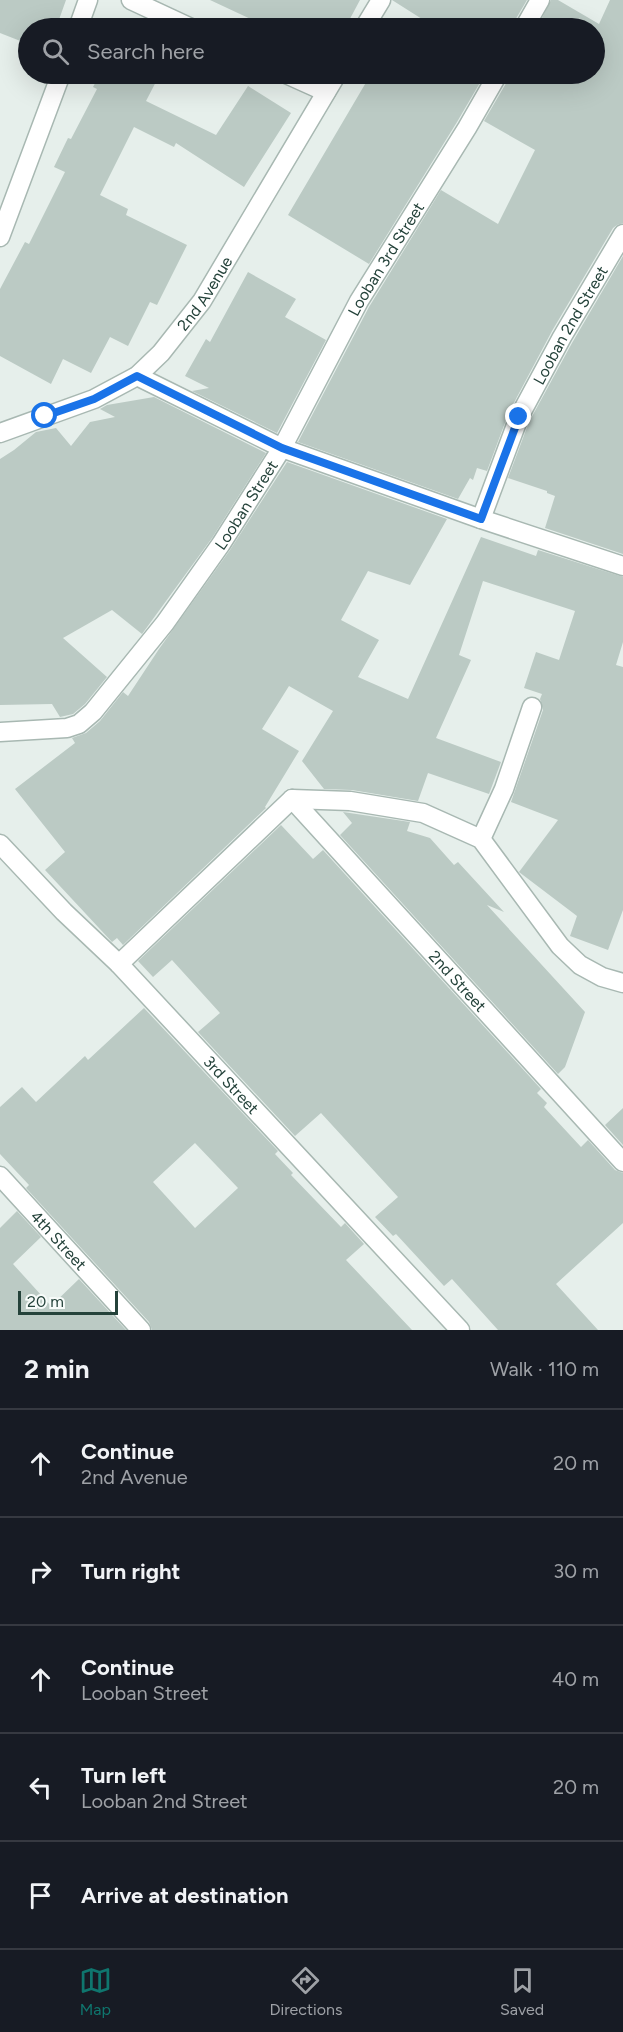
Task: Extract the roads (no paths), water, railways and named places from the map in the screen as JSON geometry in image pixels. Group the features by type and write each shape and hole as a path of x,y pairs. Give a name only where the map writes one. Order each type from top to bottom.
{"street":[{"path":"82,18 88,0"},
{"path":"131,0 170,18"},
{"path":"370,18 381,0"},
{"path":"530,18 540,0"},
{"path":"0,237 57,84"},
{"path":"308,84 326,92"},
{"name":"2nd Avenue","path":"0,433 94,399 137,376 161,353 202,301 331,84"},
{"name":"Looban 3rd Street","path":"282,448 359,301 492,84"},
{"name":"Looban 2nd Street","path":"481,519 519,417 562,337 623,234"},
{"path":"137,376 282,448"},
{"name":"Looban Street","path":"0,732 67,728 80,724 93,712 165,623 221,544 282,448 481,519 623,566"},
{"path":"481,839 504,789 532,707"},
{"path":"119,964 292,799 350,801 423,813 481,839 560,946 580,965 602,977 623,983"},
{"name":"2nd Street","path":"292,799 623,1162"},
{"name":"3rd Street","path":"0,844 64,912 119,964 460,1330"},
{"name":"4th Street","path":"0,1176 141,1330"}]}
